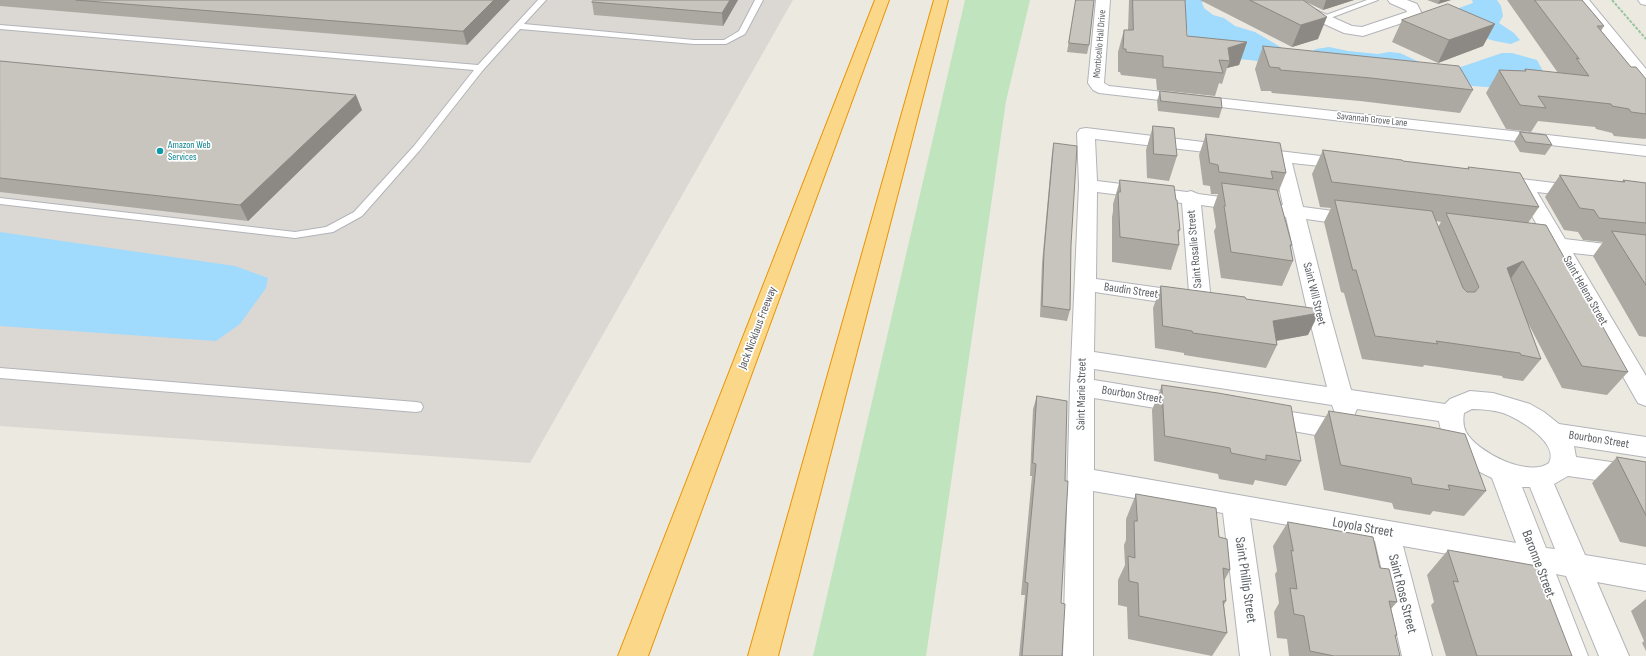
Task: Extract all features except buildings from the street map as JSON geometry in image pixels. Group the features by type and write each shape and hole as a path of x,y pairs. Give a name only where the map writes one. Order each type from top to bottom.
{"highway":[{"name":"Jack Nicklaus Freeway","path":"633,656 882,0"},
{"path":"763,656 942,0"}],"street":[{"name":"Monticello Hall Drive","path":"1099,87 1096,82 1103,0"},
{"path":"1283,0 1349,30 1363,32 1415,14 1412,7 1395,0"},
{"path":"1582,0 1646,79"},
{"name":"Savannah Grove Lane","path":"1099,87 1106,90 1121,92 1646,151"},
{"name":"Saint Marie Street","path":"1078,656 1080,478 1088,185 1086,133 1281,156"},
{"path":"1281,156 1367,166"},
{"name":"Saint Will Street","path":"1248,414 1361,432 1342,398 1320,318 1281,156"},
{"path":"1477,179 1600,194"},
{"path":"1088,185 1377,222"},
{"name":"Saint Helena Street","path":"1524,185 1559,245 1636,364 1646,397"},
{"name":"Saint Rosalie Street","path":"1191,198 1200,301"},
{"path":"1506,238 1646,255"},
{"name":"Baudin Street","path":"1086,284 1223,304"},
{"path":"1297,315 1320,318"},
{"path":"1083,359 1451,414"},
{"name":"Bourbon Street","path":"1082,387 1208,408"},
{"path":"1551,471 1564,453 1558,439 1552,432 1530,414 1511,405 1486,400 1470,400 1457,405 1451,414 1451,426 1453,431 1466,449 1483,462 1503,472 1521,477 1551,471 1646,477"},
{"name":"Bourbon Street","path":"1552,432 1646,447"},
{"path":"1437,445 1466,449"},
{"path":"1551,471 1576,565 1614,656"},
{"name":"Baronne Street","path":"1503,472 1573,656"},
{"name":"Loyola Street","path":"1080,478 1235,504 1646,578"},
{"name":"Saint Phillip Street","path":"1235,504 1255,656"},
{"name":"Saint Rose Street","path":"1386,532 1417,656"}],"lane":[{"path":"0,201 296,235 329,230 358,214 391,179 480,68 542,0"},
{"path":"518,26 694,42 726,42 742,32 759,0"},
{"path":"1322,18 1374,0"},
{"path":"0,28 480,68"},
{"path":"0,373 416,407"}],"path":[{"path":"1612,0 1646,39"}],"shaded area":[{"path":"0,0 793,0 530,463 0,426"}],"green space":[{"path":"965,0 1030,0 1006,101 926,656 813,656"}],"water":[{"path":"1183,0 1204,0 1202,3 1204,8 1213,15 1224,18 1235,26 1255,32 1284,49 1311,52 1316,49 1329,47 1348,51 1378,54 1389,52 1400,53 1443,73 1502,53 1512,53 1537,60 1545,75 1500,88 1444,84 1311,69 1250,60 1193,56 1189,41"},
{"path":"1472,0 1497,0 1501,6 1503,16 1499,23 1514,33 1520,40 1511,44 1473,35 1453,14 1459,8 1473,3"},
{"path":"0,232 235,266 268,278 266,288 240,324 216,341 0,326"}],"place":[{"name":"Amazon Web Services","path":"160,151"}]}
